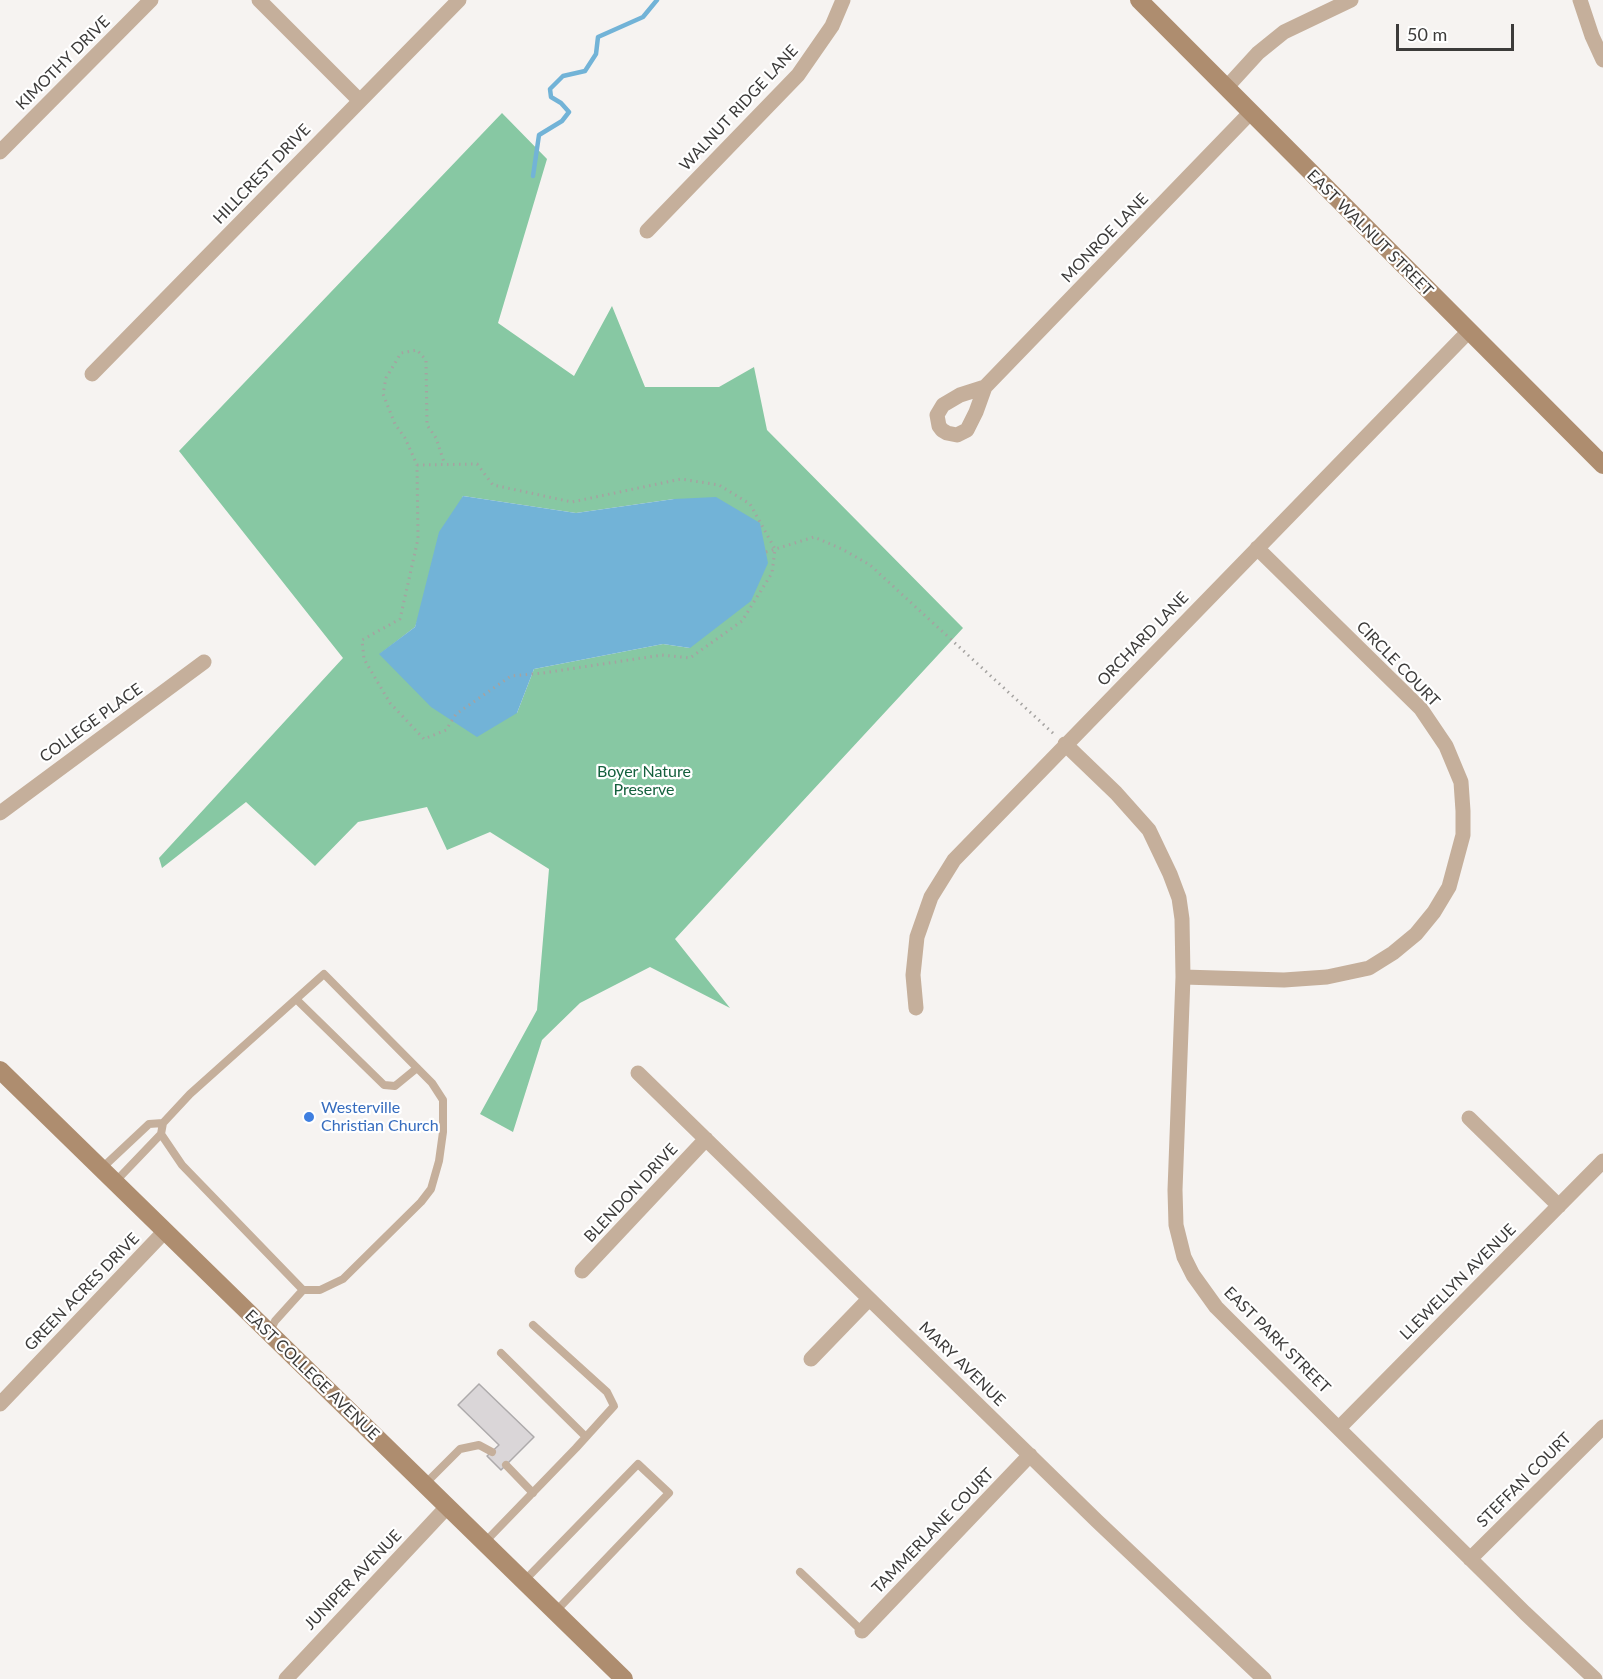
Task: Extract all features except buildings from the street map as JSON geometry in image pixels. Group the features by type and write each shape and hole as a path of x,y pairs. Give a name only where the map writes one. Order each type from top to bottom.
{"street":[{"name":"KIMOTHY DRIVE","path":"0,152 151,0"},
{"path":"259,0 359,100"},
{"name":"HILLCREST DRIVE","path":"92,374 459,0"},
{"name":"WALNUT RIDGE LANE","path":"647,231 798,75 832,26 843,0"},
{"name":"EAST WALNUT STREET","path":"1139,0 1603,465"},
{"path":"1226,88 1258,53 1284,32 1351,0"},
{"path":"1580,0 1603,60"},
{"name":"MONROE LANE","path":"985,387 1250,113"},
{"name":"ORCHARD LANE","path":"916,1008 913,975 917,937 931,897 954,860 1469,331"},
{"name":"CIRCLE COURT","path":"1183,977 1284,980 1327,977 1369,968 1393,953 1416,934 1434,912 1449,887 1463,835 1464,811 1461,782 1446,746 1421,709 1257,549"},
{"name":"COLLEGE PLACE","path":"0,813 204,662"},
{"name":"EAST PARK STREET","path":"1065,744 1135,813 1149,830 1179,898 1182,919 1183,977 1175,1190 1176,1225 1184,1257 1193,1275 1216,1307 1470,1559 1595,1679"},
{"name":"EAST COLLEGE AVENUE","path":"0,1070 624,1679"},
{"name":"MARY AVENUE","path":"638,1073 1030,1455 1264,1679"},
{"path":"1469,1118 1559,1206"},
{"name":"BLENDON DRIVE","path":"582,1271 706,1139"},
{"name":"LLEWELLYN AVENUE","path":"1339,1428 1603,1161"},
{"name":"GREEN ACRES DRIVE","path":"0,1404 165,1231"},
{"path":"811,1359 869,1299"},
{"name":"STEFFAN COURT","path":"1470,1559 1603,1427"},
{"name":"TAMMERLANE COURT","path":"862,1631 1030,1455"},
{"name":"JUNIPER AVENUE","path":"286,1679 447,1508"}],"lane":[{"path":"114,1183 161,1134 163,1123 190,1094 324,974 432,1083 443,1100 443,1132 439,1161 431,1189 421,1202 343,1279 320,1290 303,1290 182,1165 161,1134"},
{"path":"297,1000 384,1085 395,1086 417,1068"},
{"path":"100,1169 149,1124 163,1123"},
{"path":"269,1333 275,1321 303,1290"},
{"path":"484,1543 614,1406 607,1392 533,1325"},
{"path":"501,1353 586,1437"},
{"path":"424,1485 460,1449 479,1445 492,1452"},
{"path":"524,1581 638,1464 669,1492 555,1612"},
{"path":"506,1465 533,1493"},
{"path":"800,1572 862,1631"}],"path":[{"path":"417,465 477,464 493,485 572,502 681,479 719,485 750,504 775,549 772,573 742,621 690,658 662,654 511,676 456,714 446,730 424,739 390,703 364,659 362,640 400,619 418,539 417,465 405,438 395,424 383,394 386,378 401,353 417,350 426,360 427,424 436,438 444,462"},
{"path":"766,552 814,537 870,564 1065,744"}],"green space":[{"name":"Boyer Nature Preserve","path":"502,113 547,159 498,323 574,376 612,306 645,387 719,387 754,367 767,430 963,628 675,939 730,1008 650,967 580,1003 542,1040 513,1132 480,1114 537,1010 549,869 490,832 447,850 427,807 358,822 315,866 246,802 162,868 159,858 343,658 179,451","holes":["463,496 576,513 674,499 690,648 663,644 534,669 517,713 380,654 415,627"]}],"water":[{"path":"463,496 576,513 674,499 716,497 760,523 768,563 751,601 690,648 663,644 534,669 517,713 477,737 431,707 379,654 415,627 439,532"}],"waterway":[{"path":"533,176 539,135 562,121 569,112 551,97 550,89 563,76 585,71 596,54 598,37 643,17 657,0"}],"place":[{"name":"Westerville Christian Church","path":"309,1117"}]}
